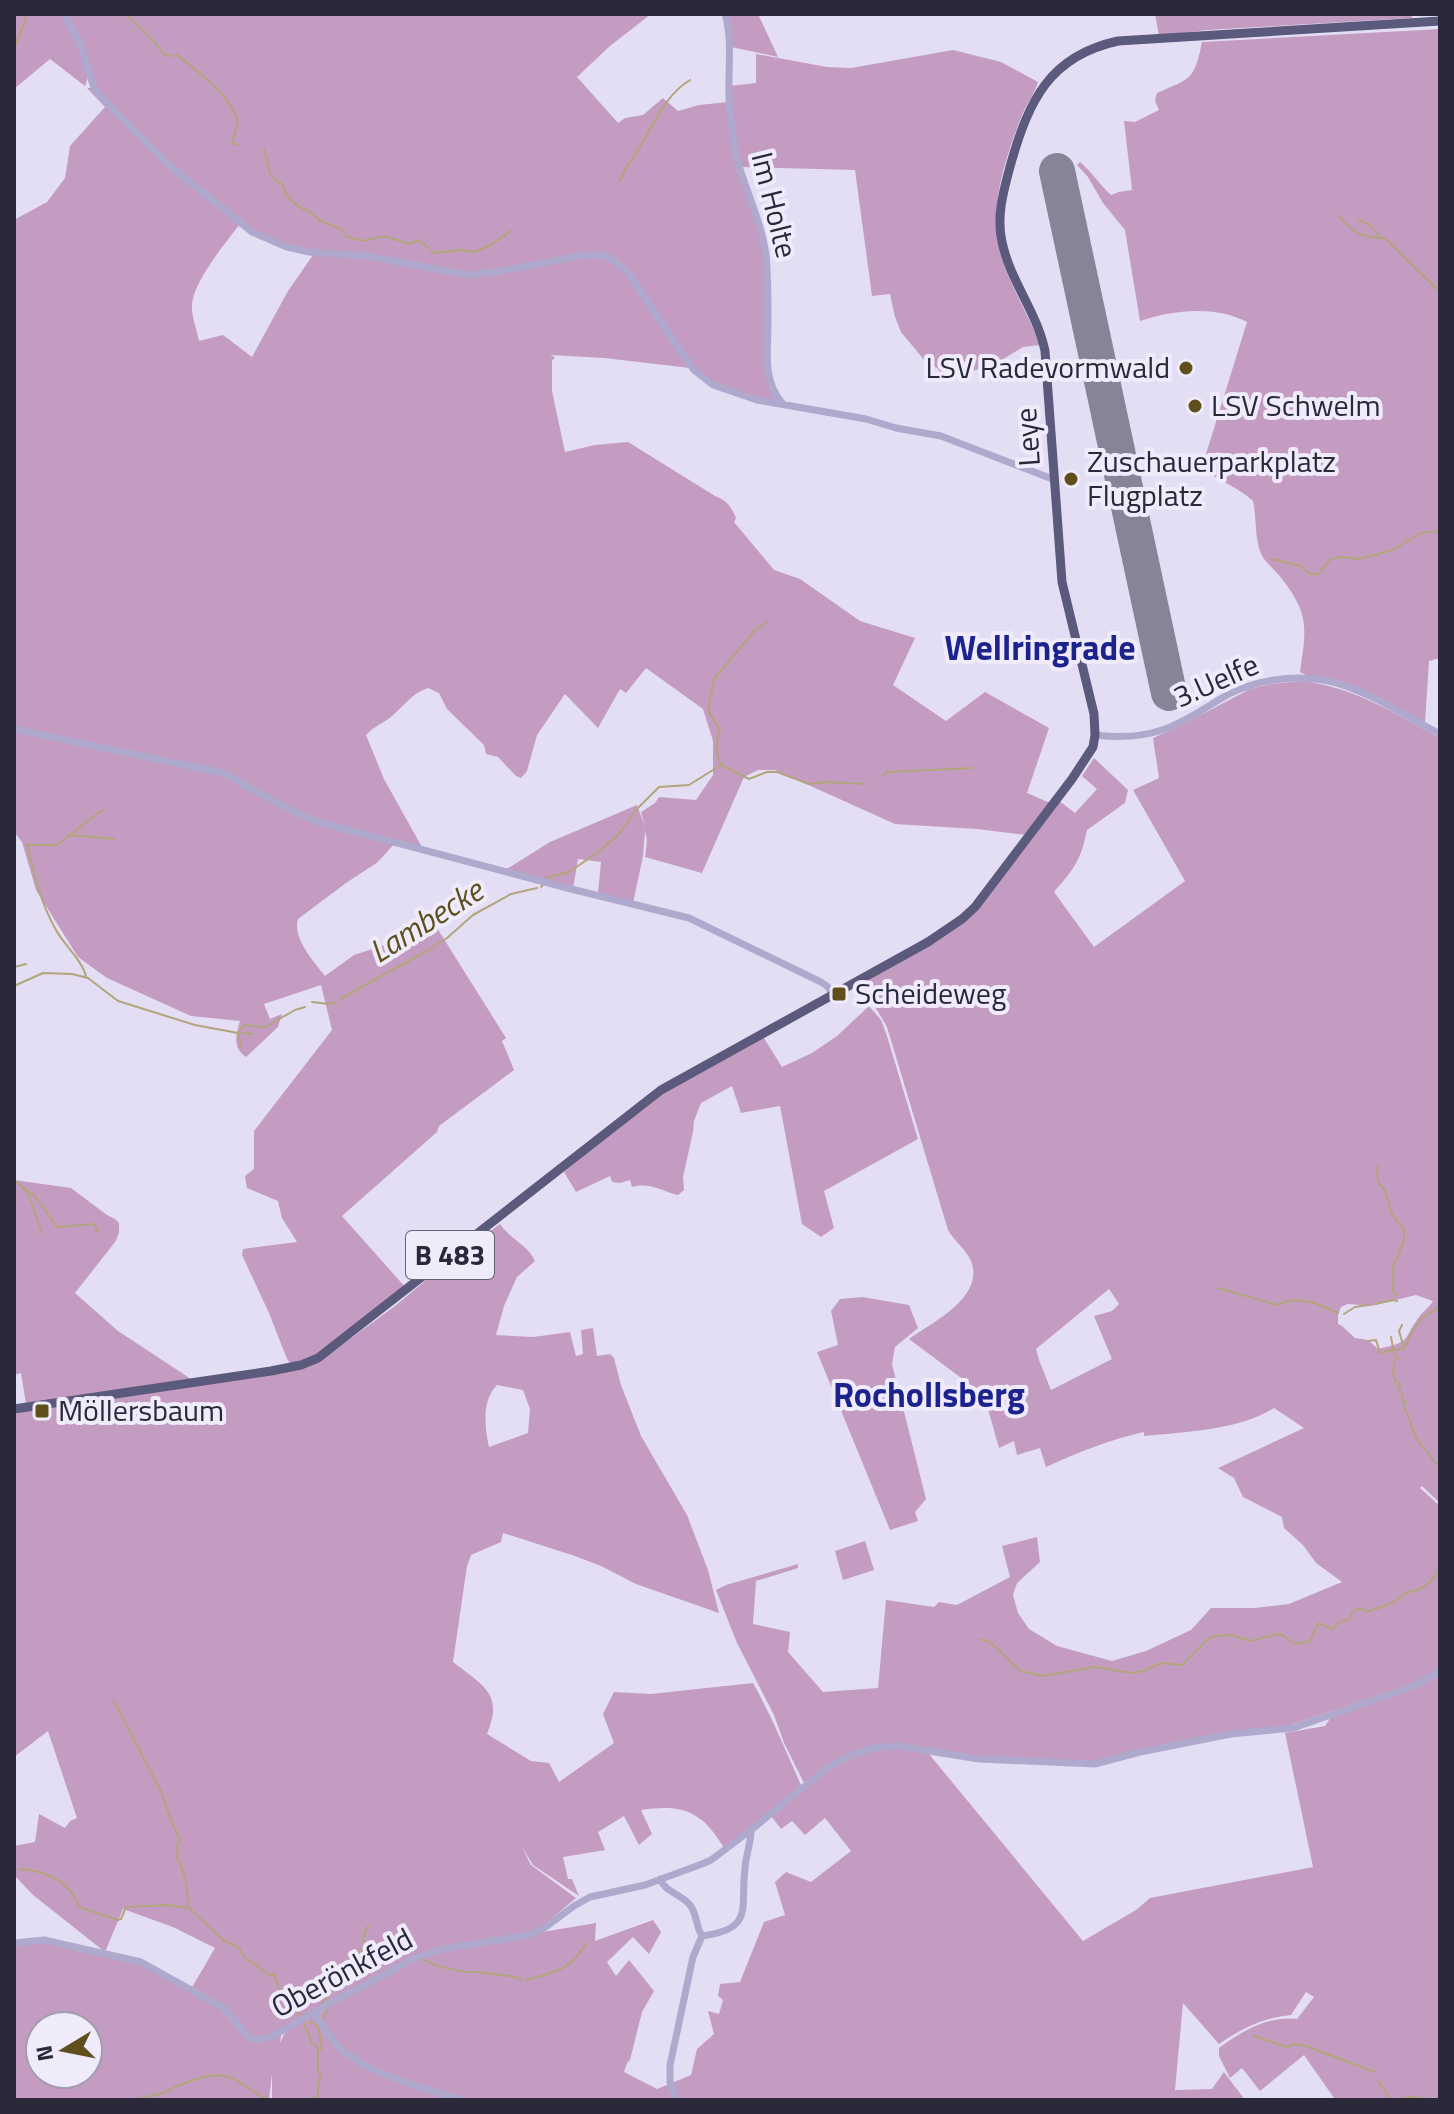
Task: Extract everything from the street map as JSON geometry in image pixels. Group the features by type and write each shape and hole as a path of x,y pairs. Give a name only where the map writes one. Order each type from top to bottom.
{"main road":[{"name":"Leye","path":"1095,735 1093,706 1064,595 1059,559 1045,351 1039,330 1005,255 1000,223 1004,188 1021,130 1040,91 1060,69 1092,48 1107,43 1440,21"},
{"name":"B 483","path":"14,1409 271,1371 318,1358 661,1090 928,942 962,919 989,889 1055,801 1090,752 1095,735"}],"street":[{"path":"64,14 80,43 99,95 169,165 252,232 287,247 309,252 367,256 467,275 584,255 603,255 627,271 681,352 705,380 734,394 757,400 941,436 1055,480"},
{"name":"Im Holte","path":"725,14 729,111 734,145 760,225 765,252 767,369 772,389 783,404"},
{"name":"3.Uelfe","path":"1095,735 1131,736 1162,730 1251,685 1294,678 1323,680 1358,691 1440,734"},
{"path":"14,729 223,773 318,822 694,920 825,984 832,994"},
{"name":"Oberönkfeld","path":"14,1943 44,1940 141,1962 222,2007 250,2038 262,2039 273,2036 417,1957 443,1949 529,1935 590,1897 660,1879 711,1860 838,1762 872,1748 888,1746 979,1759 1095,1764 1231,1734 1293,1728 1403,1690 1438,1672"},
{"path":"700,1939 725,1933 742,1914 751,1830"},
{"path":"660,1879 664,1887 690,1905 700,1939 682,2003 670,2065 670,2082 677,2100"},
{"path":"314,2013 337,2045 360,2061 400,2081 462,2100"}],"shaded area":[{"path":"14,14 61,14 75,36 89,74 85,86 50,59 14,89"},
{"path":"71,14 651,14 577,77 618,123 625,118 643,115 663,98 678,111 728,102 730,111 730,86 756,83 756,54 827,67 851,68 953,50 1001,62 1038,82 1009,150 1000,186 996,223 1002,259 1040,345 1023,347 995,364 946,379 937,368 925,361 901,332 890,294 872,296 855,170 741,167 730,113 739,168 765,251 766,372 778,403 749,398 724,389 703,375 683,354 690,368 550,355 555,357 552,361 552,391 565,452 628,442 722,499 734,514 734,522 774,570 800,579 860,621 915,638 893,685 946,721 985,692 1049,728 1027,793 1050,803 1026,835 895,824 775,770 758,770 744,777 702,873 645,857 645,831 633,903 598,893 601,862 578,859 573,889 505,870 550,842 637,805 645,827 641,812 659,797 696,800 713,775 713,741 703,709 646,668 626,693 620,689 598,728 565,694 537,735 527,771 521,778 498,757 486,754 484,745 447,709 439,693 428,688 413,696 366,735 384,779 423,849 396,842 378,862 298,919 298,934 325,976 354,955 397,941 432,920 506,1038 502,1041 514,1070 439,1126 437,1132 342,1216 406,1288 326,1350 291,1364 242,1255 243,1249 297,1242 282,1218 278,1201 247,1188 245,1176 254,1169 254,1131 332,1030 321,985 264,1004 270,1019 282,1014 278,1027 246,1057 237,1045 240,1021 191,1016 107,978 78,957 36,890 22,842 14,832 14,220 47,202 65,178 70,146 105,107 87,88 91,88 189,185 240,224 212,262 194,295 192,313 199,341 223,335 252,357 288,291 313,255 368,257 457,274 367,255 310,252 253,231 170,164 100,95 83,42 69,17"},
{"path":"725,14 758,14 778,57 731,47"},
{"path":"1155,14 1409,14 1413,18 1207,30 1159,36"},
{"path":"1440,29 1440,658 1429,661 1425,723 1358,688 1300,672 1304,633 1302,613 1280,576 1262,556 1253,501 1202,467 1247,322 1208,311 1166,314 1140,321 1125,230 1077,165 1080,162 1111,195 1132,190 1124,121 1135,122 1159,110 1155,101 1157,93 1189,76 1202,42"},
{"path":"1303,681 1340,689 1440,738 1440,1503 1422,1486 1420,1488 1440,1506 1440,1668 1417,1682 1288,1726 1174,1742 1097,1762 984,1757 878,1744 804,1783 737,1643 716,1590 726,1585 798,1564 798,1568 756,1581 753,1624 790,1632 788,1652 823,1692 878,1688 886,1600 934,1607 939,1602 957,1605 1010,1577 1002,1546 1037,1537 1040,1562 1017,1583 1013,1595 1018,1613 1029,1629 1057,1646 1112,1661 1146,1651 1191,1630 1211,1608 1289,1604 1342,1582 1316,1563 1303,1545 1284,1528 1282,1517 1243,1497 1234,1478 1218,1468 1304,1428 1274,1408 1245,1421 1211,1429 1131,1435 1046,1467 1040,1448 1017,1455 1014,1441 999,1448 984,1395 909,1339 964,1297 971,1286 973,1274 969,1257 948,1230 887,1027 856,985 962,921 1058,800 1075,813 1097,789 1082,776 1094,758 1128,790 1125,803 1087,830 1076,864 1054,892 1094,947 1185,881 1133,790 1159,778 1153,738 1250,689","holes":["1109,1289 1119,1304 1112,1311 1094,1316 1112,1359 1051,1390 1036,1349","1416,1295 1433,1301 1405,1339 1397,1344 1378,1349 1368,1340 1355,1338 1338,1324 1341,1307 1348,1304 1371,1306"]},
{"path":"869,1006 881,1020 887,1036 918,1139 824,1191 834,1228 821,1237 802,1224 780,1106 741,1113 732,1086 701,1103 694,1121 683,1177 684,1190 678,1195 650,1186 632,1187 630,1180 612,1182 610,1176 576,1192 564,1172 644,1105 762,1035 782,1067 812,1053 837,1036"},
{"path":"14,1180 71,1188 119,1223 115,1242 75,1293 118,1331 191,1379 26,1404 21,1373 14,1375"},
{"path":"500,1224 535,1261 517,1277 496,1335 533,1337 570,1332 576,1356 583,1354 581,1330 593,1328 597,1356 610,1354 614,1358 641,1436 687,1515 708,1570 719,1613 636,1584 572,1555 503,1533 501,1542 471,1555 453,1662 481,1685 492,1700 492,1720 487,1734 531,1761 549,1763 559,1782 614,1743 603,1714 614,1692 651,1694 753,1683 802,1787 724,1848 699,1818 669,1808 641,1810 652,1834 639,1845 624,1816 598,1832 605,1850 563,1857 568,1879 572,1879 579,1896 533,1865 522,1847 531,1865 576,1898 538,1930 528,1934 453,1947 596,1923 595,1941 653,1920 661,1932 649,1954 633,1937 607,1962 616,1976 629,1960 654,1991 642,2012 624,2072 657,2089 691,2075 697,2049 714,2034 708,2011 719,2014 723,2000 718,1996 720,1984 740,1982 764,1922 785,1915 775,1882 786,1872 811,1882 851,1851 825,1818 805,1835 792,1821 781,1829 771,1816 842,1761 882,1749 929,1754 1083,1941 1136,1910 1150,1898 1313,1867 1285,1733 1325,1726 1331,1717 1409,1690 1440,1674 1440,2100 1332,2100 1334,2098 1304,2055 1260,2091 1242,2068 1230,2078 1219,2056 1219,2048 1255,2026 1275,2020 1297,2019 1314,1997 1306,1992 1291,2015 1253,2025 1219,2044 1183,2003 1175,2090 1212,2089 1224,2072 1245,2100 462,2100 378,2072 348,2055 336,2044 314,2013 362,1984 282,2029 280,2043 286,2030 313,2015 333,2043 348,2056 362,2065 393,2080 458,2100 272,2100 272,2073 269,2100 14,2100 14,1943 44,1940 132,1959 191,1989 215,1948 173,1927 123,1909 105,1952 33,1895 14,1875 14,1846 35,1842 39,1814 65,1828 77,1818 48,1731 14,1757 14,1412 306,1368 395,1306","holes":["497,1385 523,1390 530,1409 528,1433 489,1447 486,1407 492,1391"]},
{"path":"862,1297 909,1305 918,1328 895,1347 892,1364 926,1499 915,1512 918,1521 890,1530 817,1352 838,1345 831,1311 840,1299"},
{"path":"865,1541 874,1570 843,1580 835,1551"}],"waterway":[{"path":"14,48 25,22 25,14"},
{"path":"125,14 164,54 171,56"},
{"path":"175,56 203,76 228,102 237,122 232,143 239,145"},
{"path":"619,181 663,108 690,80"},
{"path":"264,149 270,173 282,184 287,196 321,221 341,229 347,237 363,241 384,236 410,244 418,240 429,248"},
{"path":"1339,216 1356,232 1378,238"},
{"path":"1358,221 1371,226 1380,238 1386,239 1440,292"},
{"path":"431,250 433,253 474,252 511,231"},
{"path":"1272,559 1301,566 1309,574 1318,574 1331,559 1358,559 1379,554 1421,533 1440,531"},
{"name":"Lambecke","path":"546,878 569,872 597,853 618,835 637,809 659,787 689,785 721,765 717,748 720,730 708,710 714,679 756,629 767,622"},
{"path":"721,765 749,779 767,772 777,772 809,784 864,784"},
{"path":"883,775 888,772 972,768"},
{"path":"71,834 102,810"},
{"path":"86,977 46,910 27,845 57,845 70,835 115,839"},
{"name":"Lambecke","path":"340,999 425,952 473,915 511,894 537,888"},
{"path":"14,967 26,964"},
{"name":"Lambecke","path":"14,986 43,973 72,974 88,978 118,1001 195,1025 238,1033 244,1025 265,1027 305,1007"},
{"name":"Lambecke","path":"312,1002 336,1002"},
{"path":"238,1033 241,1047"},
{"path":"242,1033 253,1034"},
{"path":"1378,1165 1379,1184 1384,1188 1392,1214 1404,1230 1404,1241 1393,1266 1393,1292 1397,1295"},
{"path":"14,1181 34,1195 57,1227 94,1224 98,1232"},
{"path":"25,1190 42,1233"},
{"path":"1218,1288 1277,1305 1292,1300 1312,1302 1338,1313"},
{"path":"1375,1304 1397,1301"},
{"path":"1344,1314 1355,1307 1369,1305"},
{"path":"1406,1346 1418,1322 1440,1307"},
{"path":"1395,1350 1404,1348 1399,1331 1402,1325"},
{"path":"1391,1337 1398,1358 1393,1371 1395,1381 1400,1385 1397,1386 1403,1396 1402,1401 1406,1402 1403,1406 1417,1439 1440,1466"},
{"path":"1368,1341 1376,1340 1380,1353 1392,1350"},
{"path":"980,1639 998,1649 1020,1671 1043,1676 1095,1667 1131,1673 1161,1663 1182,1665 1215,1636 1231,1635 1250,1641 1278,1634 1295,1644 1310,1641 1319,1623 1332,1629 1341,1621 1348,1620 1355,1610 1362,1608 1365,1612 1392,1603 1407,1592 1427,1585 1439,1568"},
{"path":"114,1701 162,1793 180,1840 176,1845 177,1858 184,1876 189,1906"},
{"path":"20,1869 56,1879 70,1890 79,1907 118,1920 126,1907 167,1905 189,1908 223,1940 239,1948 244,1957 271,1976 274,1974 284,1996 300,2015"},
{"path":"322,2004 342,1976 359,1963 357,1957 365,1944 363,1938 368,1926"},
{"path":"526,1980 568,1965 586,1943"},
{"path":"422,1959 446,1968 474,1972"},
{"path":"477,1972 521,1979"},
{"path":"323,2019 327,2010"},
{"path":"310,2100 318,2096 321,2075 318,2051 322,2048 318,2026 311,2022"},
{"path":"304,2023 312,2044 318,2050"},
{"path":"1254,2036 1287,2047 1293,2044 1306,2046 1375,2072"},
{"path":"136,2100 215,2075 242,2083 265,2099"},
{"path":"1378,2081 1392,2100"},
{"path":"1395,2100 1410,2097 1438,2100"},
{"path":"73,2099 88,2100"}],"runway":[{"path":"1057,171 1169,693"}],"place":[{"name":"LSV Radevormwald","path":"1186,368"},
{"name":"LSV Schwelm","path":"1195,406"},
{"name":"Zuschauerparkplatz Flugplatz","path":"1071,479"},
{"name":"Scheideweg","path":"839,994"},
{"name":"Möllersbaum","path":"42,1411"}],"district":[{"name":"Wellringrade","path":"1040,648"},
{"name":"Rochollsberg","path":"929,1395"}]}
